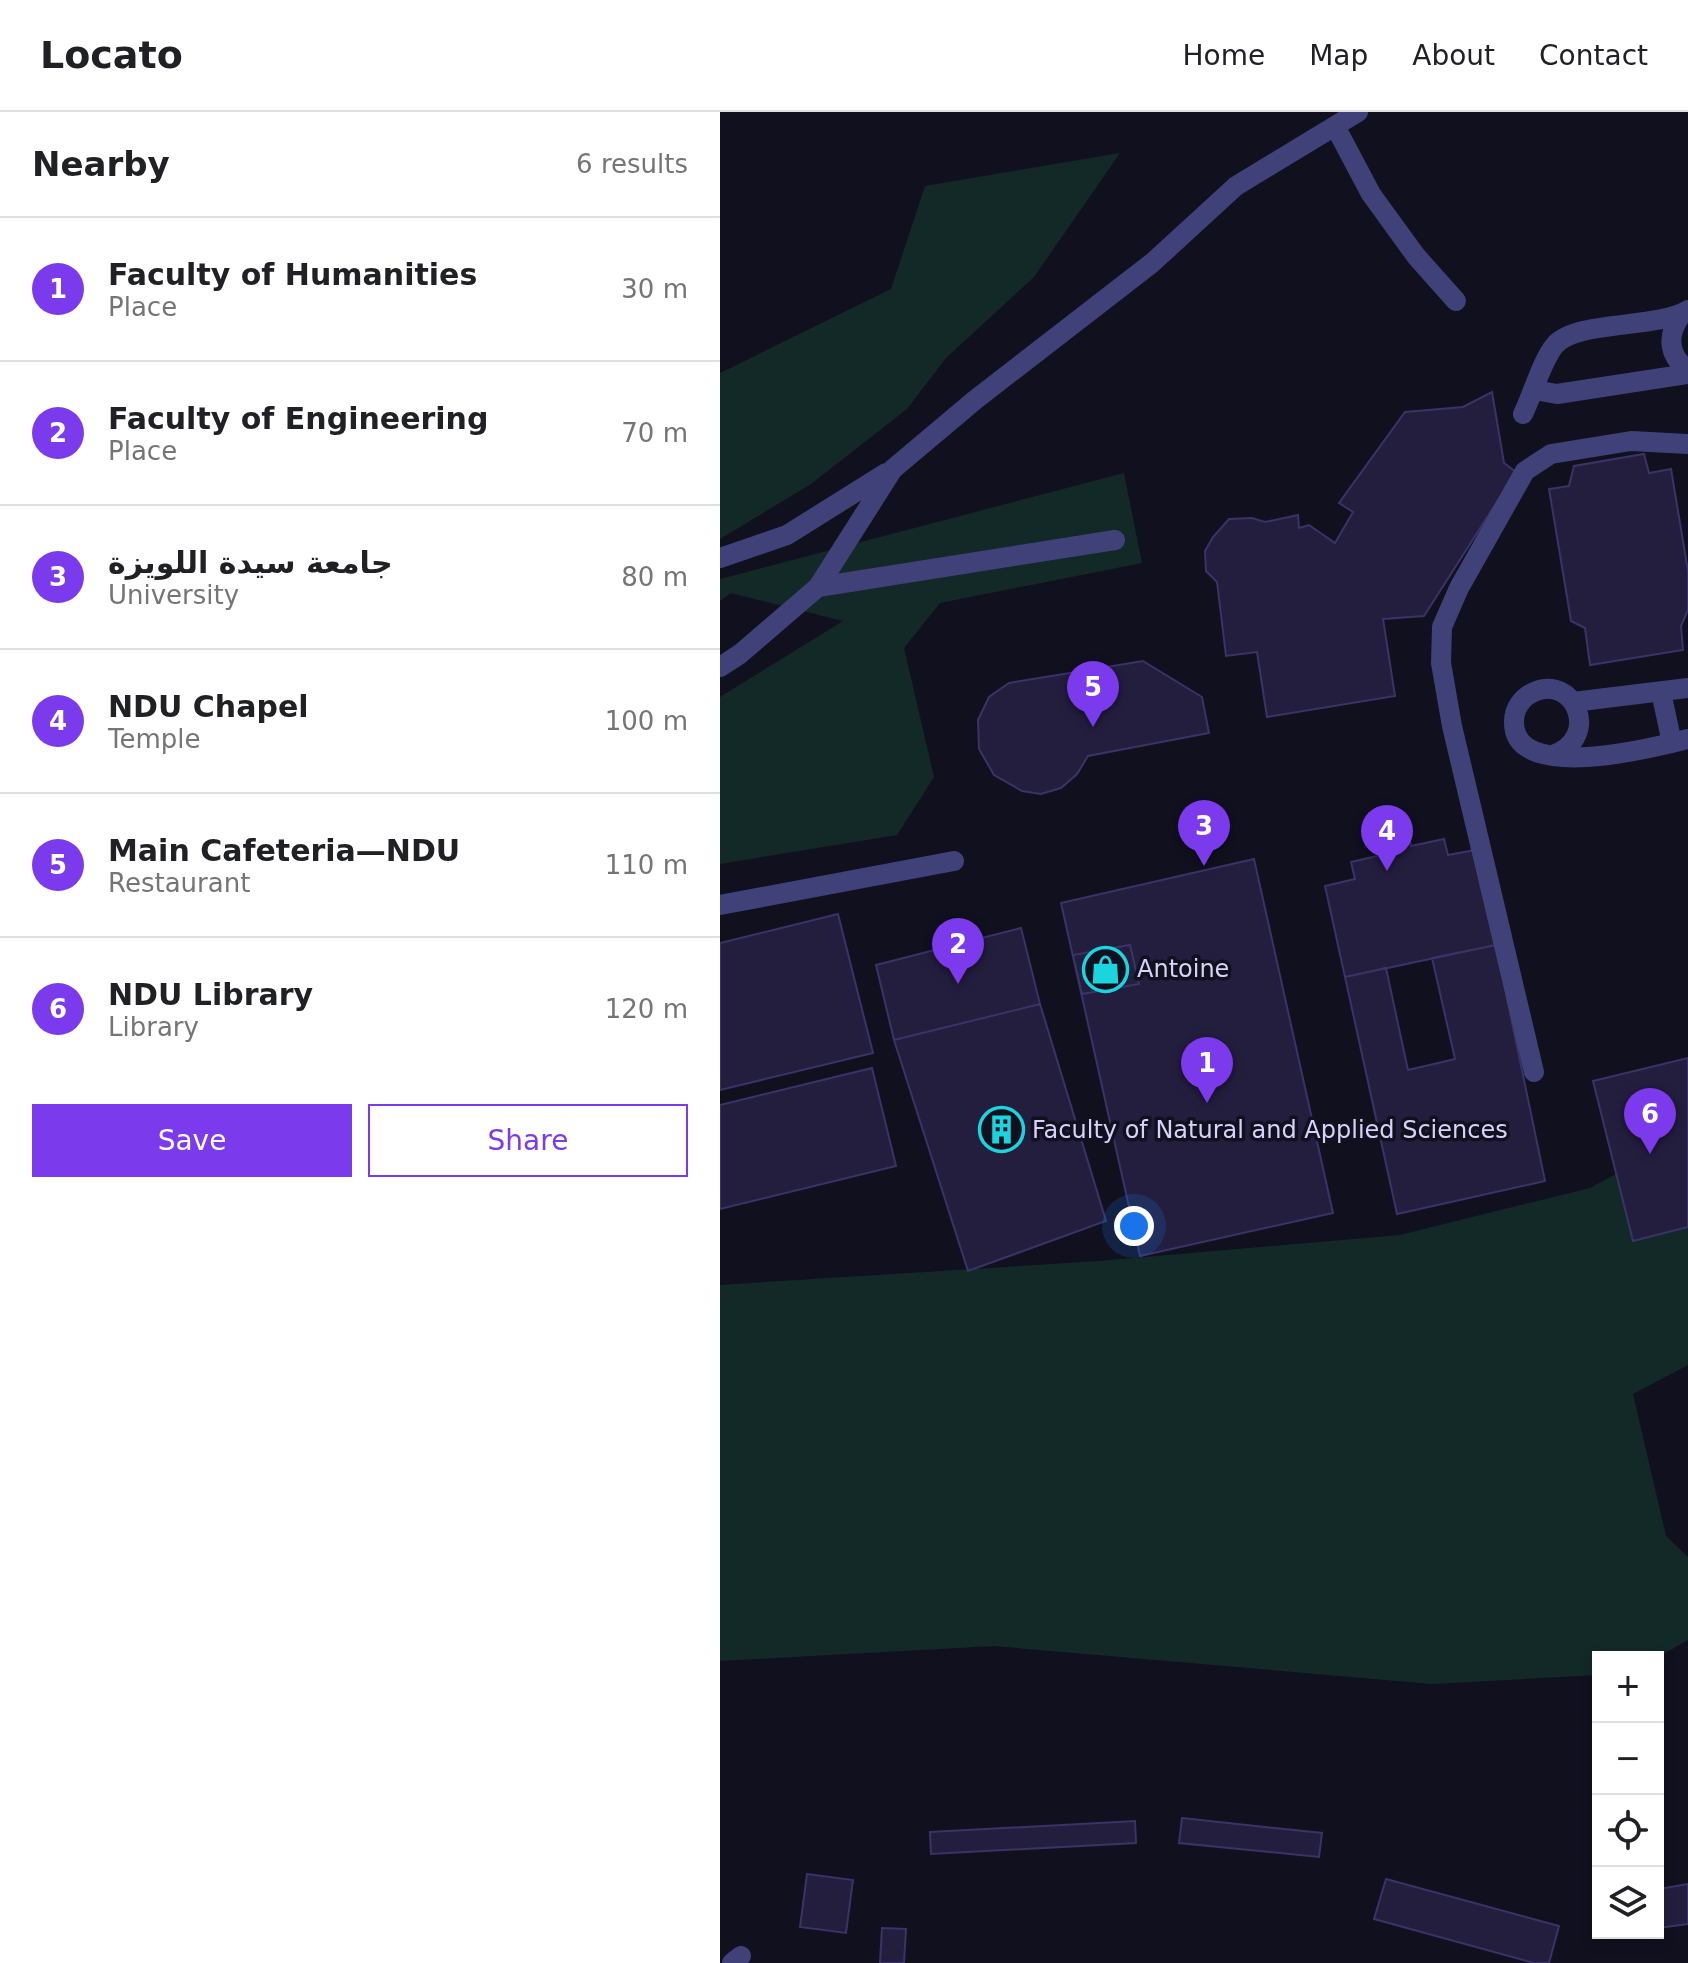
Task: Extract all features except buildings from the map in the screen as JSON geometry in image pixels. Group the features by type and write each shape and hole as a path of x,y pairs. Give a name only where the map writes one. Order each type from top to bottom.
{"street":[{"path":"720,558 787,535 893,469 975,400 1152,263 1236,186 1358,112"},
{"path":"1335,126 1371,194 1416,256 1456,301"},
{"path":"1685,312 1674,324 1671,347 1675,358 1688,372"},
{"path":"1523,414 1545,362 1556,344 1570,335 1685,312"},
{"path":"1535,390 1557,394 1688,372"},
{"path":"1534,1072 1452,726 1441,663 1442,627 1459,588 1525,471 1551,454 1631,441 1688,444"},
{"path":"720,667 740,654 818,587 893,469"},
{"path":"818,587 1115,540"},
{"path":"1573,702 1688,688"},
{"path":"1553,755 1573,743 1578,734 1578,711 1573,702 1555,690 1535,691 1525,697 1514,715 1513,725 1522,745 1531,752 1553,755 1593,758 1680,741 1661,692"},
{"path":"720,905 954,861"}],"green space":[{"path":"1120,153 1034,277 946,358 907,409 811,484 720,539 720,373 891,289 925,186"},
{"path":"1124,473 1142,563 940,603 904,648 934,777 897,835 720,864 720,697 843,621 731,593 720,601 720,579"},
{"path":"1688,1135 1688,1365 1633,1394 1666,1536 1688,1557 1688,1640 1664,1654 1664,1651 1592,1651 1592,1675 1432,1684 994,1646 720,1661 720,1285 1099,1261 1400,1235 1590,1188"}],"place":[{"name":"Main Cafeteria—NDU","path":"1093,727"},
{"name":"جامعة سيدة اللويزة","path":"1204,866"},
{"name":"NDU Chapel","path":"1387,871"},
{"name":"Antoine","path":"1106,969"},
{"name":"Faculty of Engineering","path":"958,984"},
{"name":"Faculty of Humanities","path":"1207,1103"},
{"name":"Faculty of Natural and Applied Sciences","path":"1001,1130"},
{"name":"NDU Library","path":"1650,1154"}]}
